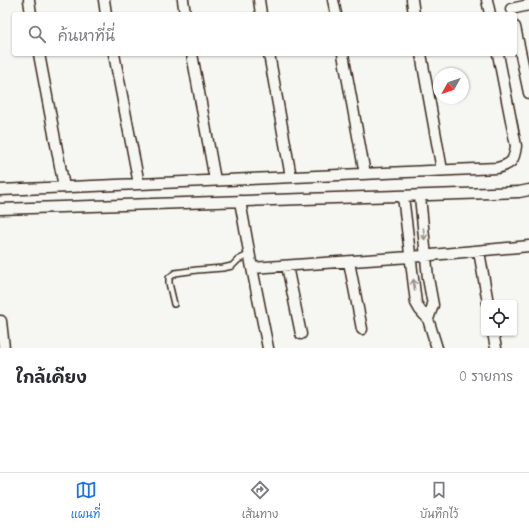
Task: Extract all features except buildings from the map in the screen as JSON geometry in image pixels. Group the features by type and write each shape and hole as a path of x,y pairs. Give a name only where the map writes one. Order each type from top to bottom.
{"street":[{"path":"29,0 31,12"},
{"path":"104,0 106,12"},
{"path":"183,0 185,12"},
{"path":"259,0 261,12"},
{"path":"333,0 336,12"},
{"path":"412,0 414,12"},
{"path":"487,0 490,12"},
{"path":"511,8 529,5"},
{"path":"517,36 529,93"},
{"path":"39,56 64,187"},
{"path":"114,56 139,184"},
{"path":"192,56 215,180"},
{"path":"269,56 291,177"},
{"path":"343,56 365,174"},
{"path":"421,56 442,170"},
{"path":"0,190 497,168 507,165 514,158 516,146 498,56"},
{"path":"0,209 420,196 518,192 529,190"},
{"path":"403,196 416,303 428,319 437,348"},
{"path":"420,196 428,278 433,305 428,319"},
{"path":"240,201 268,348"},
{"path":"252,268 426,256 529,246"},
{"path":"479,251 487,300"},
{"path":"349,262 362,329"},
{"path":"287,266 301,334"},
{"path":"0,321 4,348"},
{"path":"494,336 496,348"}],"lane":[{"path":"174,304 169,278 175,273 232,266 238,260 250,254"}]}
